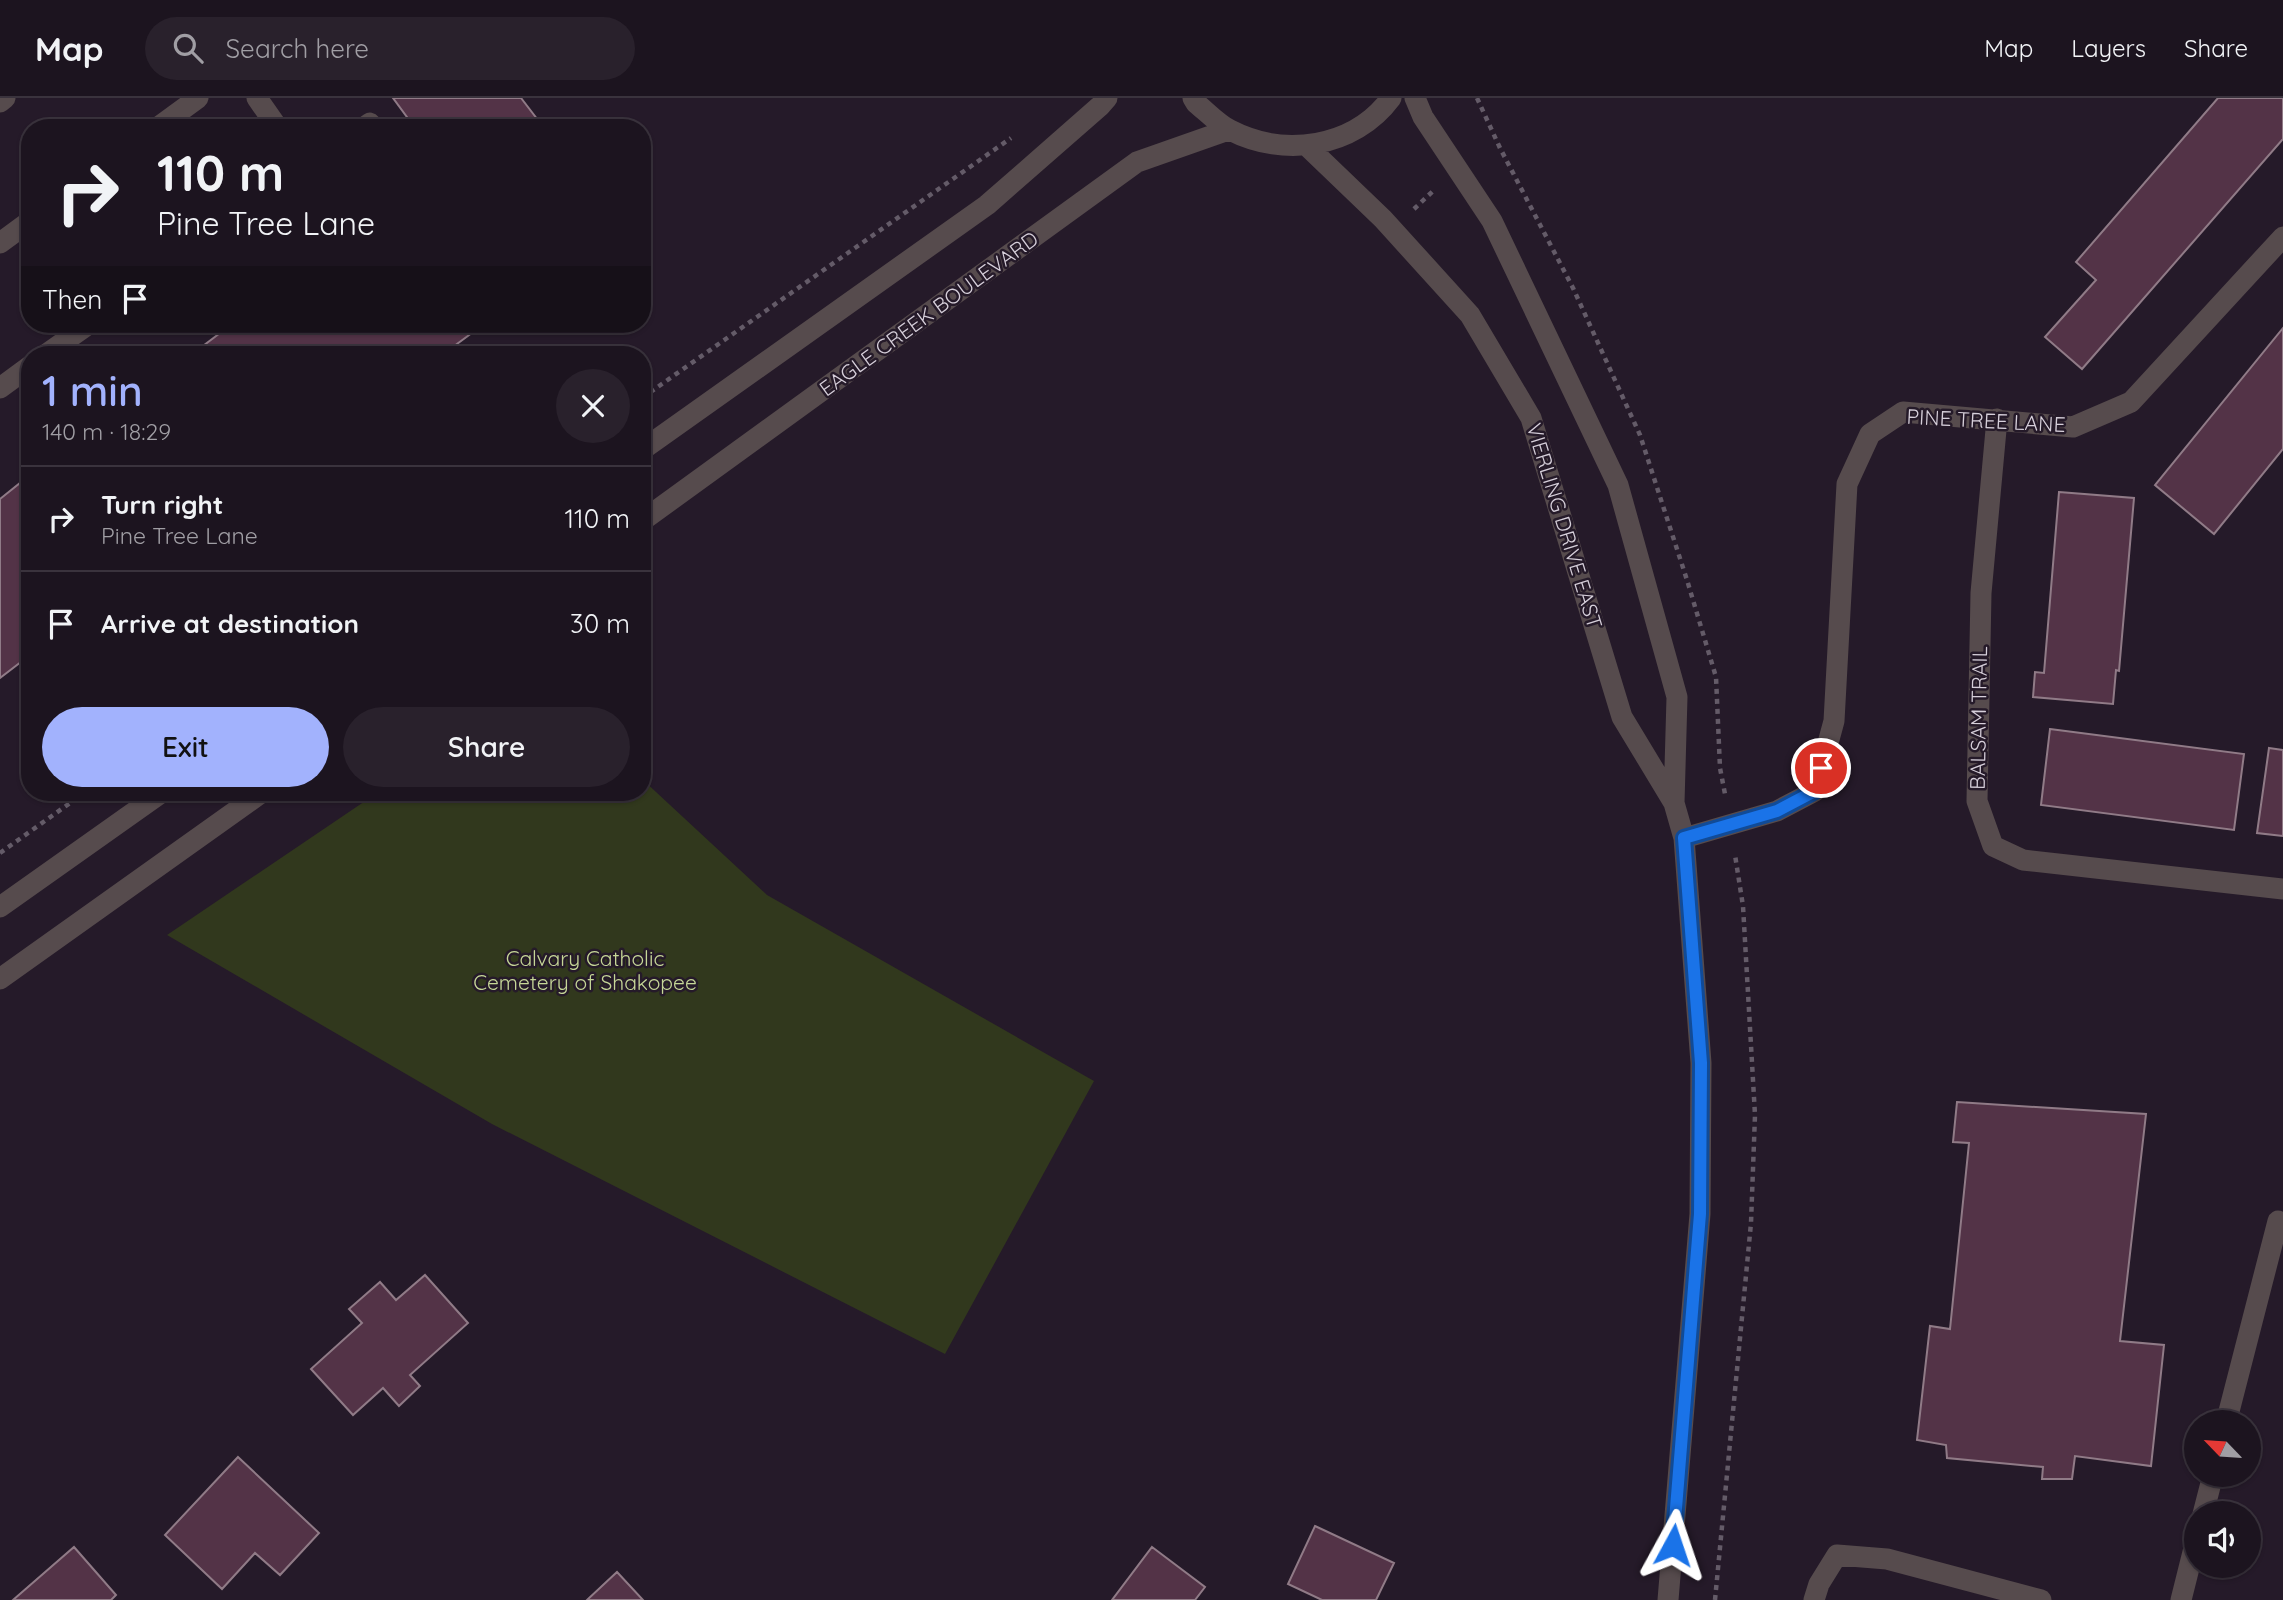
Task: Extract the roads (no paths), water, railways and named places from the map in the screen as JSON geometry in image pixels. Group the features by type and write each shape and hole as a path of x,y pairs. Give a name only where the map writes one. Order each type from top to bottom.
{"street":[{"path":"0,102 5,98"},
{"path":"169,119 198,98"},
{"path":"257,98 272,119"},
{"path":"651,444 987,205 1107,98"},
{"path":"1193,98 1228,130 1266,144 1307,146 1347,134 1381,111 1391,98"},
{"name":"VIERLING DRIVE EAST","path":"1415,98 1423,117 1492,221 1618,485 1677,697 1674,803"},
{"name":"EAGLE CREEK BOULEVARD","path":"651,513 1137,162 1228,130"},
{"name":"VIERLING DRIVE EAST","path":"1307,146 1383,219 1470,315 1531,418 1622,717 1674,803 1684,838 1701,1063 1700,1214 1668,1600"},
{"path":"0,243 21,228"},
{"name":"PINE TREE LANE","path":"1684,838 1777,811 1815,791 1834,721 1847,484 1870,434 1903,412 2073,426 2130,402 2283,237"},
{"path":"58,346 76,333"},
{"path":"3,379 21,370"},
{"name":"BALSAM TRAIL","path":"1997,419 1981,593 1977,801 1993,846 2024,860 2283,888"},
{"path":"0,907 150,801"},
{"path":"0,979 250,801"},
{"path":"2229,1410 2278,1221"},
{"path":"1814,1600 1819,1584 1838,1556 1887,1559 2041,1600"},
{"path":"2181,1600 2186,1578"}],"park label":[{"name":"Calvary Catholic Cemetery of Shakopee","path":"585,971"}]}
